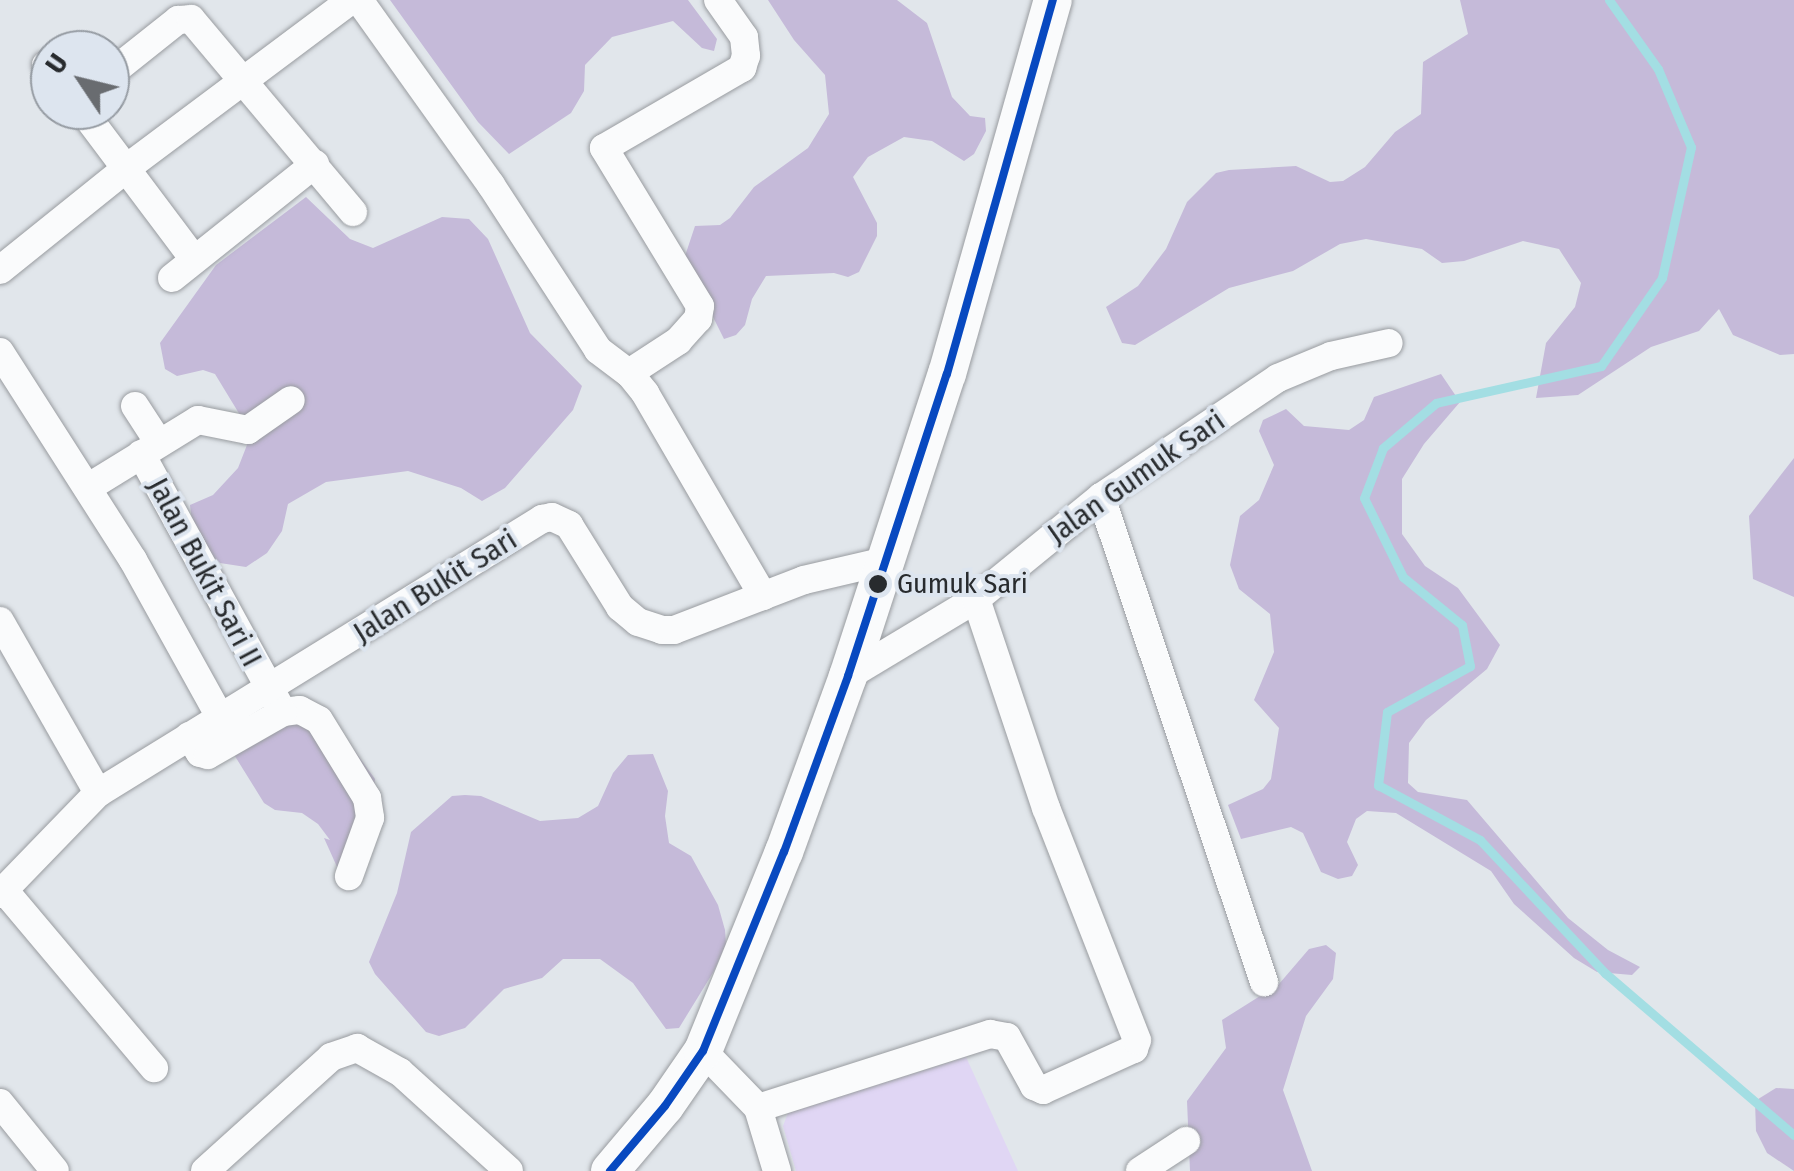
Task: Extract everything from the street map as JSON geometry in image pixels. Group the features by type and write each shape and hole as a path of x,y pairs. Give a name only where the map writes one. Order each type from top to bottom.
{"main road":[{"path":"610,1171 666,1106 703,1051 784,852 848,676 998,205 1053,0"}],"street":[{"path":"0,270 128,166 351,0"},
{"path":"360,0 491,184 598,350 629,373 715,508 763,596"},
{"path":"629,373 678,341 698,319 700,306 604,148 742,68 746,56 744,37 718,0"},
{"path":"130,58 178,20 191,19 245,79 352,212"},
{"path":"98,130 194,259"},
{"path":"172,278 315,164"},
{"name":"Jalan Gumuk Sari","path":"848,676 976,598 1101,498 1294,370 1331,356 1390,343"},
{"path":"0,352 89,487 221,719"},
{"path":"89,487 198,420 248,430 291,400"},
{"name":"Jalan Bukit Sari II","path":"135,406 150,448 276,701"},
{"path":"1101,498 1264,982"},
{"name":"Jalan Bukit Sari","path":"2,892 98,793 221,719 276,701 490,549 552,517 570,525 620,607 650,627 674,630 845,567 885,562"},
{"path":"758,1108 990,1034 1007,1037 1034,1086 1043,1090 1134,1049 1137,1040 1046,808 976,598"},
{"path":"0,621 98,793"},
{"path":"189,736 200,753 208,755 276,701 319,720 367,798 370,818 348,876"},
{"path":"2,892 154,1068"},
{"path":"205,1171 331,1057 357,1048 400,1072 509,1171"},
{"path":"703,1051 758,1108 778,1171"},
{"path":"0,1103 55,1171"},
{"path":"1140,1171 1186,1141"}],"shaded area":[{"path":"390,0 688,0 717,39 714,51 702,48 673,21 612,37 585,65 584,91 571,113 509,154 478,122"},
{"path":"768,0 897,0 927,23 952,97 970,116 985,118 986,131 974,154 964,161 932,141 904,137 868,157 853,177 877,223 877,236 859,272 848,277 834,273 766,276 752,299 745,325 736,335 724,339 684,259 695,226 720,225 730,218 754,187 808,148 829,114 825,75 794,40"},
{"path":"1460,0 1794,0 1794,354 1780,355 1733,335 1719,309 1699,331 1651,347 1578,395 1536,398 1546,343 1575,307 1581,283 1559,249 1523,241 1464,261 1442,263 1422,249 1366,239 1340,244 1293,271 1229,288 1135,345 1122,343 1106,307 1138,286 1166,249 1187,202 1216,173 1229,170 1296,166 1330,182 1343,181 1365,167 1395,132 1421,114 1423,62 1468,34"},
{"path":"306,197 350,239 373,248 442,217 469,219 488,239 530,333 582,386 573,410 505,488 482,501 461,488 408,471 326,482 288,504 282,531 267,553 246,567 220,563 194,539 190,505 213,495 238,468 247,445 243,420 215,374 203,370 177,376 165,369 160,343 216,265"},
{"path":"1441,374 1460,402 1424,444 1402,479 1402,534 1425,566 1458,588 1500,645 1487,669 1426,720 1409,743 1408,783 1418,792 1467,800 1568,918 1608,950 1640,967 1632,975 1597,972 1574,958 1514,904 1491,871 1396,813 1367,811 1356,819 1347,842 1358,865 1352,876 1338,879 1321,872 1303,833 1291,827 1241,839 1228,805 1263,789 1271,779 1279,728 1254,700 1274,652 1270,614 1239,589 1230,565 1240,516 1259,500 1274,465 1259,431 1263,420 1286,409 1304,426 1349,430 1364,420 1374,397"},
{"path":"1794,458 1794,597 1753,579 1749,516"},
{"path":"298,724 346,739 375,779 374,792 338,869 324,838 330,840 318,824 302,813 275,810 264,803 233,753 277,727"},
{"path":"653,754 668,791 665,816 669,843 691,856 718,905 725,930 726,944 714,971 679,1028 666,1029 633,983 600,959 563,959 542,978 504,989 465,1028 439,1036 426,1032 369,962 397,893 411,832 452,796 481,796 540,821 578,818 598,806 613,773 628,755"},
{"path":"1326,945 1336,953 1333,979 1306,1016 1283,1090 1312,1171 1190,1171 1187,1101 1226,1048 1222,1020 1279,984 1309,949"},
{"path":"966,1057 1018,1171 796,1171 783,1126 788,1113"},
{"path":"1776,1088 1794,1089 1794,1171 1767,1153 1756,1131 1755,1101"}],"waterway":[{"path":"1609,0 1658,69 1691,147 1662,278 1601,366 1436,403 1383,448 1364,498 1403,577 1462,625 1470,666 1387,712 1378,785 1480,840 1605,973 1794,1135"}],"transit line":[{"path":"610,1171 665,1106 703,1051 784,852 848,676 947,374 1053,0"}],"place":[{"name":"Gumuk Sari","path":"878,584"}]}
